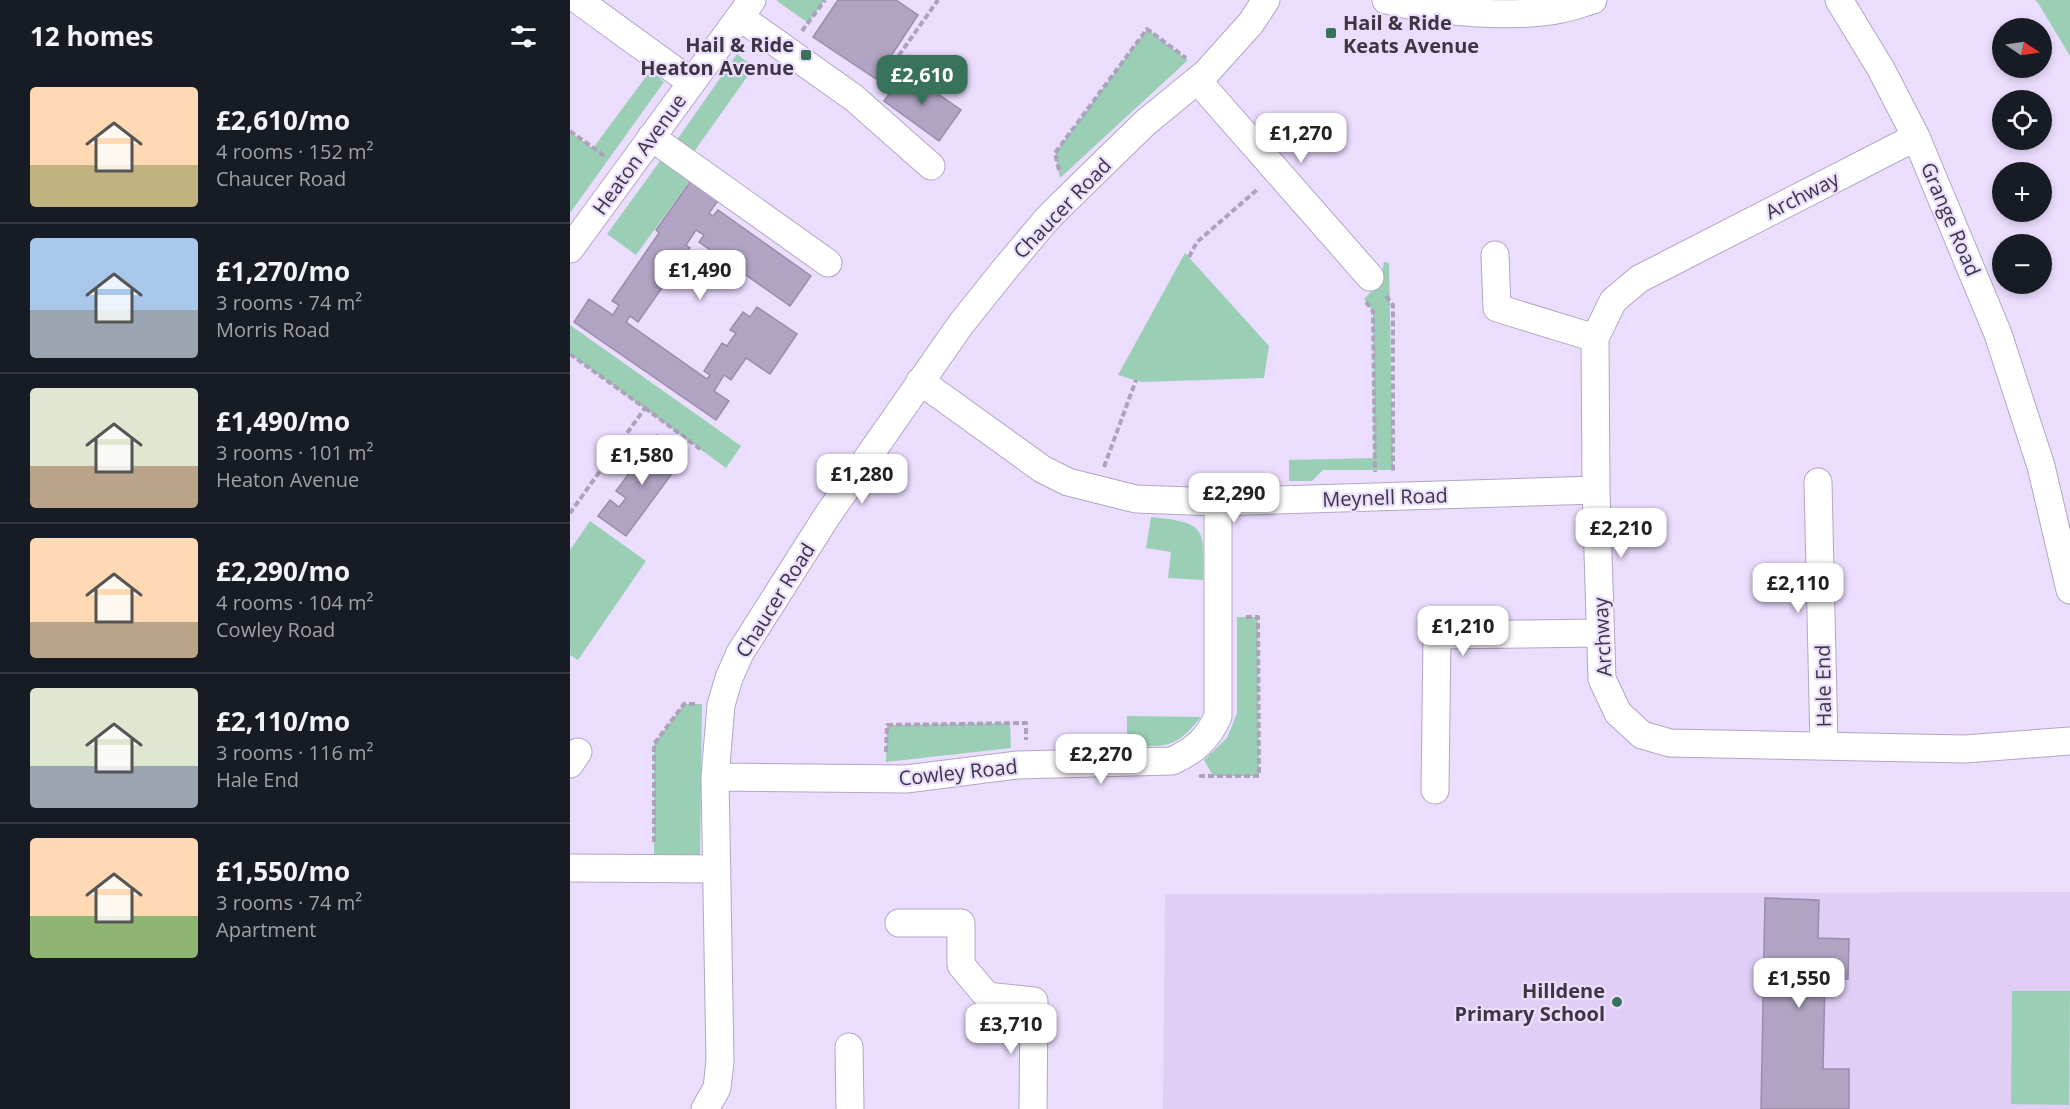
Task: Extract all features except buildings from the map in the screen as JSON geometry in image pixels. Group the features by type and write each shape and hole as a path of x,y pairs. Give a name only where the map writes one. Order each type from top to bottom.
{"street":[{"path":"578,0 692,82"},
{"name":"Chaucer Road","path":"705,1109 717,1088 720,1061 716,777 721,705 740,653 827,516 920,381 1005,269 1047,219 1145,123 1202,77 1251,23 1266,0"},
{"path":"1386,0 1428,9 1471,6 1515,13 1560,10 1593,0"},
{"name":"Grange Road","path":"1839,0 1881,69 1916,137 1998,334 2041,466 2070,590"},
{"path":"746,8 788,51 863,106 931,166"},
{"name":"Heaton Avenue","path":"570,249 746,8"},
{"path":"1202,77 1278,172 1374,282"},
{"path":"651,137 828,263"},
{"name":"Archway","path":"1916,137 1638,279 1613,301 1595,338 1596,490 1602,679 1618,712 1642,735 1670,743 1965,749 2070,741"},
{"path":"1495,255 1497,308 1595,338"},
{"name":"Meynell Road","path":"920,381 1042,469 1068,482 1136,499 1218,502 1596,490"},
{"name":"Hale End","path":"1818,482 1824,745"},
{"name":"Cowley Road","path":"716,777 885,779 945,775 1027,765 1172,761 1189,753 1201,744 1211,731 1218,716 1218,502"},
{"path":"1435,790 1437,635 1600,633"},
{"path":"570,868 717,869"},
{"path":"899,923 961,923 961,965 987,996 1034,1001 1033,1109"},
{"path":"849,1047 850,1109"}],"path":[{"path":"788,51 825,0"},
{"path":"863,106 938,0"},
{"path":"1065,201 1055,153 1147,29 1202,77"},
{"path":"570,132 627,172"},
{"path":"1189,257 1197,242 1278,172"},
{"path":"1374,282 1393,305 1384,497 1373,311 1364,299 1374,282"},
{"path":"570,354 703,451"},
{"path":"1096,489 1136,380"},
{"path":"570,513 645,408"},
{"path":"654,868 654,744 684,704 721,705"},
{"path":"885,779 887,725 1026,723 1027,765"}],"shaded area":[{"name":"Hilldene Primary School","path":"2070,892 2070,1109 1163,1109 1165,894"}],"green space":[{"path":"778,0 825,0 808,23"},
{"path":"2035,0 2070,0 2070,56 2052,26 2052,18 2047,18"},
{"path":"1147,29 1188,60 1060,178 1055,153"},
{"path":"737,54 754,67 691,156 674,144"},
{"path":"651,70 664,82 570,213 570,132 593,148"},
{"path":"663,157 692,178 636,255 607,234"},
{"path":"1185,253 1269,346 1264,378 1141,382 1118,375"},
{"path":"1384,262 1389,263 1393,470 1323,470 1312,481 1289,481 1289,460 1374,458 1373,311 1364,299 1380,283"},
{"path":"570,325 741,446 726,468 570,354"},
{"path":"1151,517 1183,522 1198,531 1202,538 1203,580 1168,578 1171,552 1146,548"},
{"path":"590,521 646,561 578,660 570,655 570,550"},
{"path":"1237,617 1258,617 1259,776 1213,776 1204,760 1227,738 1237,713"},
{"path":"684,704 702,704 700,861 654,860 654,744"},
{"path":"1127,716 1201,717 1184,735 1169,744 1127,746"},
{"path":"1010,723 1011,748 886,762 887,725"},
{"path":"2012,991 2070,991 2069,1105 2011,1104"}],"place":[{"name":"Hail & Ride Keats Avenue","path":"1331,33"},
{"name":"Hail & Ride Heaton Avenue","path":"806,55"},
{"name":"Hilldene Primary School","path":"1617,1002"}]}
